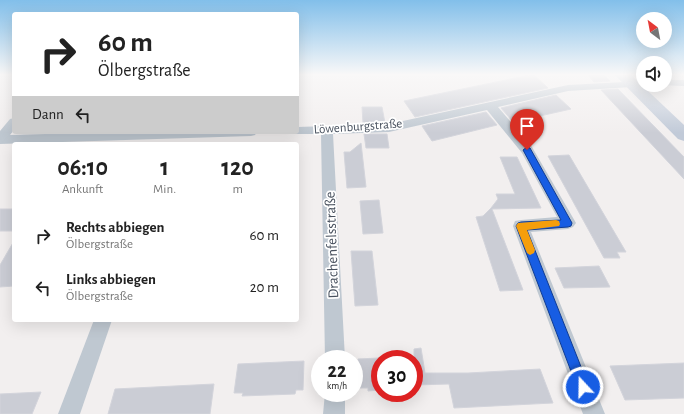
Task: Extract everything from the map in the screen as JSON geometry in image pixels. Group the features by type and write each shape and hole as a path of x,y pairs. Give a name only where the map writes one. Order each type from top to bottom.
{"street":[{"name":"Löwenburgstraße","path":"299,131 389,128 538,94"},
{"path":"645,94 684,135"},
{"path":"488,105 527,150 568,223 521,226 594,414"},
{"path":"0,139 12,124"},
{"name":"Drachenfelsstraße","path":"327,130 335,350"},
{"path":"0,139 183,139 232,134"},
{"path":"69,414 101,322"},
{"path":"334,414 335,402"}],"building":[{"path":"436,94 519,94 415,117 404,101"},
{"path":"605,94 623,94 684,157 684,179"},
{"path":"556,95 571,109 513,122 501,108"},
{"path":"362,107 382,107 385,123 363,123"},
{"path":"486,112 497,125 432,141 422,126"},
{"path":"364,134 387,134 389,148 366,148"},
{"path":"361,143 366,187 347,188 344,152 350,152"},
{"path":"569,155 626,252 617,252 620,258 604,258 548,156"},
{"path":"500,157 517,157 541,208 492,209 523,290 500,291 476,217 483,216 491,208 498,199 496,194 515,194"},
{"path":"379,200 383,233 363,234 360,201"},
{"path":"0,209 12,209 12,231 0,231"},
{"path":"12,244 12,286 0,287 0,265"},
{"path":"351,251 372,251 378,305 355,306"},
{"path":"599,266 610,287 564,288 555,268"},
{"path":"421,348 421,350 414,350"},
{"path":"371,358 371,391 368,391 368,388 363,388 363,359"},
{"path":"423,360 425,373 468,373 540,369 553,403 454,408 449,384 423,385"},
{"path":"304,361 303,390 296,390 295,394 242,396 243,393 234,393 238,364"},
{"path":"684,363 684,398 625,400 610,366"},
{"path":"214,384 210,414 108,414 115,389"},
{"path":"41,392 32,414 0,414 0,394"}],"slow traffic":[{"path":"530,250 521,226 556,224"}],"route":[{"path":"527,150 568,223 521,226 583,387"}]}
